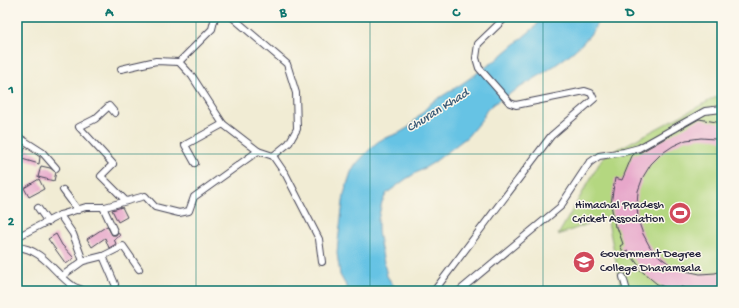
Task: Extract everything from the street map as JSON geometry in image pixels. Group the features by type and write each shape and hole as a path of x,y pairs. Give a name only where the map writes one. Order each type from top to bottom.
{"street":[{"path":"179,62 212,29 215,17"},
{"path":"232,17 287,64 296,93 297,129 289,143 273,156"},
{"path":"434,291 551,136 594,98 591,93 585,91 516,105 510,103 479,68 476,58 478,44 506,17"},
{"path":"121,68 156,61 179,62 192,76 223,124 258,151 273,156 286,175 319,239 322,262"},
{"path":"115,113 109,106 95,119 79,127 113,164 101,176 126,201"},
{"path":"459,291 560,206 589,163 599,156 639,148 705,111 722,109"},
{"path":"195,163 185,145 223,124"},
{"path":"17,136 42,152 56,168"},
{"path":"17,237 60,215 86,207 103,207 145,196 155,207 179,214 189,211 194,197 258,151"},
{"path":"63,190 78,210"},
{"path":"103,207 114,231"},
{"path":"38,208 48,222"},
{"path":"60,215 73,234 83,260"},
{"path":"62,276 83,260 103,256 122,246 139,269"},
{"path":"17,247 27,248 40,255 73,286 84,291"},
{"path":"103,256 115,284"},
{"path":"623,277 627,291"}],"green space":[{"path":"722,94 722,291 622,291 607,217 558,235 603,157"},
{"path":"617,285 618,291 587,291"}],"water":[{"name":"Churan Khad","path":"543,17 600,17 594,29 580,46 544,73 493,104 467,137 433,163 406,179 387,193 382,202 378,220 378,230 387,276 393,285 400,291 349,291 340,275 337,253 344,194 351,172 357,163 380,140 399,133 409,127 431,103 496,60 535,27"}],"building":[{"path":"699,119 722,123 722,141 701,138 686,140 673,146 661,154 651,164 643,177 638,191 638,220 650,247 660,257 672,266 686,271 700,274 722,271 722,291 694,291 681,287 678,291 674,291 657,284 638,268 639,266 628,251 624,253 620,246 623,244 617,227 615,227 611,204 615,178 622,180 634,154 641,152"},
{"path":"25,148 40,157 39,164 22,159"},
{"path":"41,166 50,168 56,172 54,181 38,177"},
{"path":"39,179 44,189 29,197 24,188"},
{"path":"122,207 127,217 118,222 112,210"},
{"path":"107,226 112,235 116,235 118,232 120,236 114,239 116,244 109,248 105,238 92,247 87,239"},
{"path":"56,234 62,245 74,258 66,264 48,239"}],"place":[{"name":"Himachal Pradesh Cricket Association","path":"680,213"},
{"name":"Government Degree College Dharamsala","path":"584,262"}]}
